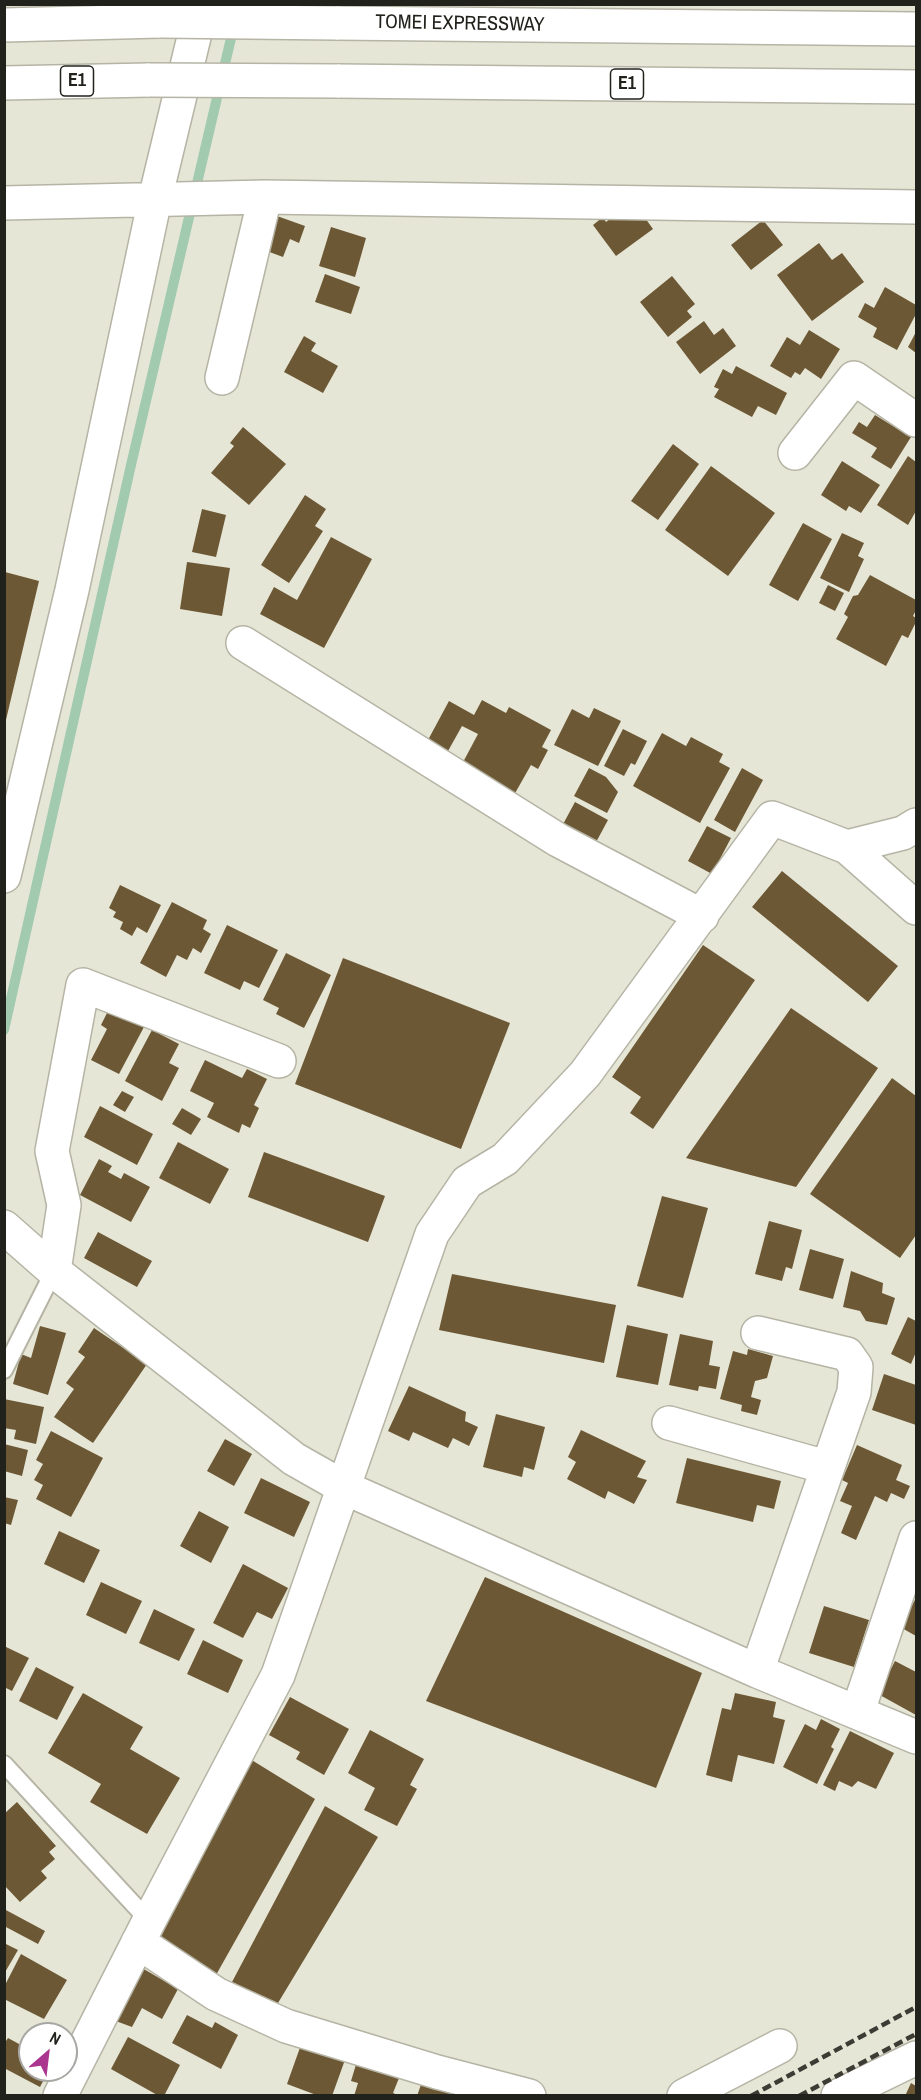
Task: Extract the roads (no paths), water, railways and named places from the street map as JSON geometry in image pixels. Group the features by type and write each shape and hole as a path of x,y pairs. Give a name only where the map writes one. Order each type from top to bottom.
{"main road":[{"path":"5,870 72,590 154,199 202,4"},
{"name":"TOMEI EXPRESSWAY","path":"4,25 160,21 916,28"},
{"name":"E1","path":"4,83 149,80 916,87"},
{"path":"222,378 266,197"},
{"path":"4,203 266,197 916,207"},
{"path":"795,453 854,378 916,420"},
{"path":"243,644 558,840 702,916"},
{"path":"60,2096 143,1931 278,1675 432,1234 467,1182 505,1159 585,1074 772,818 847,847 916,908"},
{"path":"847,847 903,832 916,825"},
{"path":"54,1271 64,1205 52,1151 83,985 279,1061"},
{"path":"4,1227 54,1271 294,1459 345,1488 757,1671 916,1737"},
{"path":"757,1671 826,1467 854,1392 856,1367 847,1354 758,1334"},
{"path":"669,1423 826,1467"},
{"path":"858,1711 916,1538"},
{"path":"143,1931 216,1994 286,2026 437,2072 529,2096"},
{"path":"684,2096 780,2046"},
{"path":"838,2096 916,2058"}],"lane":[{"path":"4,1370 54,1271"},
{"path":"4,1764 143,1931"}],"waterway":[{"path":"4,1030 131,465 239,4"}],"railway":[{"path":"751,2096 916,2007"},
{"path":"799,2096 916,2034"}]}
